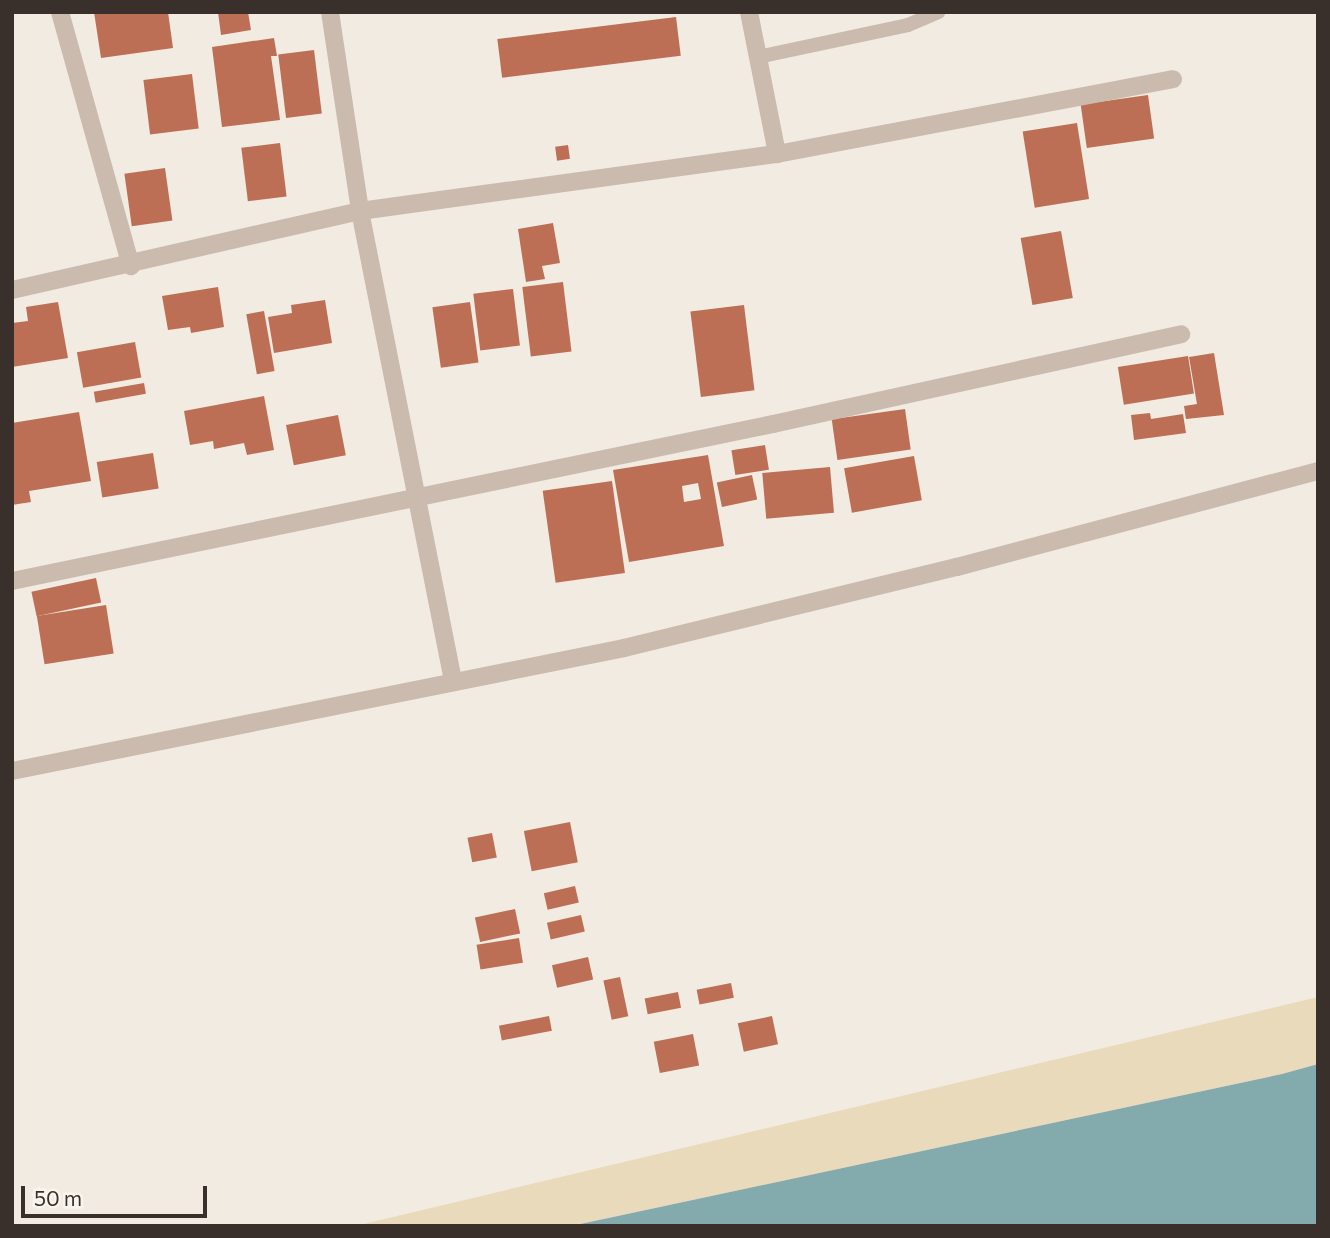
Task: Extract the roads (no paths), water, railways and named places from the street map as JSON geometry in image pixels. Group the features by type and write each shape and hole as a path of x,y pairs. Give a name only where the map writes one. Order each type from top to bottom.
{"street":[{"path":"60,12 131,266"},
{"path":"330,12 360,211 453,682"},
{"path":"749,12 778,154"},
{"path":"12,290 131,266 360,211 778,154 1172,79"},
{"path":"12,581 417,498 1181,334"},
{"path":"12,771 453,682 717,625 1318,471"}],"lane":[{"path":"758,57 908,25 938,12"}],"water":[{"path":"1318,1064 1318,1226 571,1226 1282,1074"}]}
